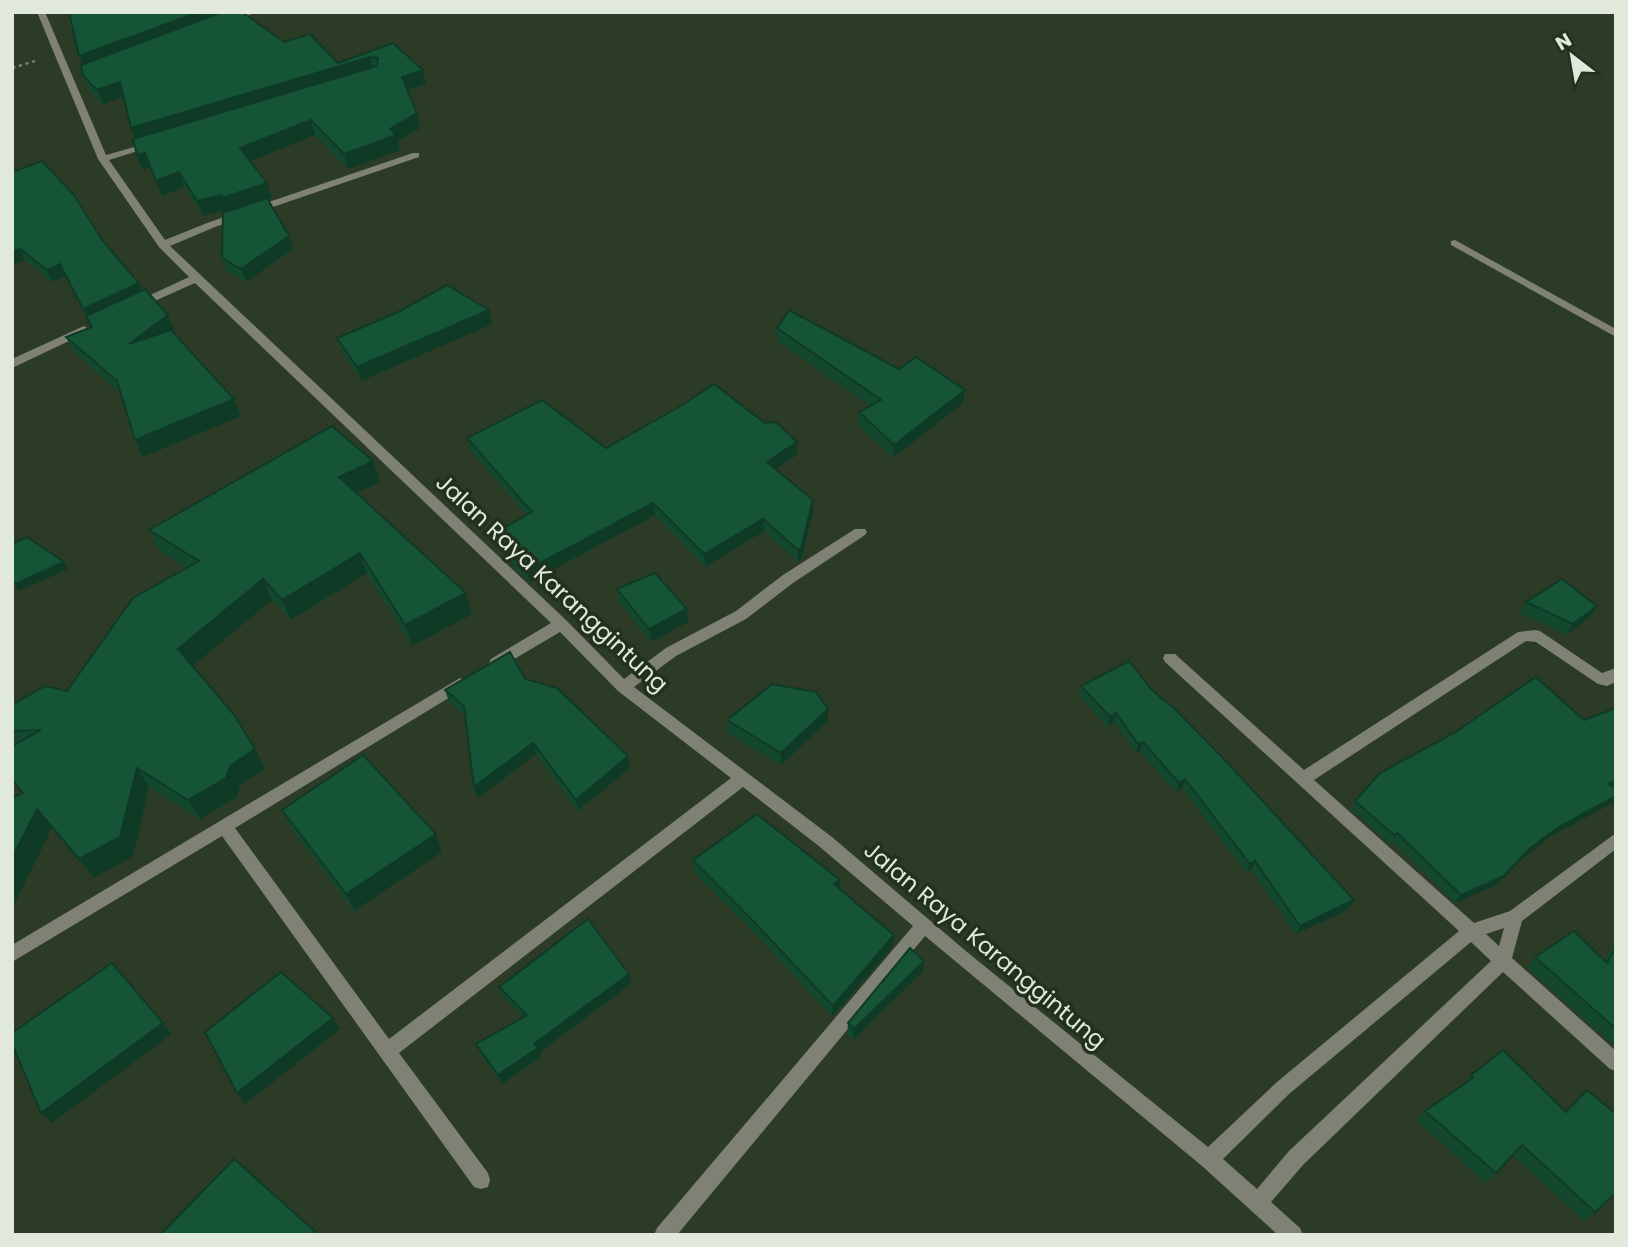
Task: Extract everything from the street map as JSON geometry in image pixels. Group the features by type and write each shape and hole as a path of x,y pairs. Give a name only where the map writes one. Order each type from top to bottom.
{"street":[{"name":"Jalan Raya Karanggintung","path":"41,12 74,77 103,159 163,245 195,278 561,624 623,687 826,842 1209,1159 1293,1235"},
{"path":"215,25 251,12"},
{"path":"103,159 168,140"},
{"path":"163,245 211,225 416,155"},
{"path":"1455,243 1616,334"},
{"path":"122,312 195,278"},
{"path":"12,364 98,324"},
{"path":"623,687 671,652 741,615 788,579 860,532"},
{"path":"12,954 561,624"},
{"path":"1303,779 1523,636 1535,635 1542,638 1598,678 1607,680 1616,674"},
{"path":"1170,658 1616,1063"},
{"path":"389,1050 743,778"},
{"path":"225,827 481,1180"},
{"path":"1209,1159 1283,1088 1471,932 1515,916 1616,840"},
{"path":"1258,1202 1296,1158 1503,961 1515,916"},
{"path":"664,1235 924,925"}],"building":[{"path":"69,12 199,12 79,56"},
{"path":"222,12 242,12 284,42 310,34 338,63 393,43 423,70 402,77 417,113 390,129 396,135 344,154 311,120 240,148 267,183 222,198 222,195 197,201 179,172 156,181 145,153 137,155 133,139 377,66 378,58 370,57 131,128 120,82 97,90 83,76 81,65"},
{"path":"42,161 74,195 102,240 139,283 83,309 60,264 47,270 20,249 12,251 12,172"},
{"path":"267,198 289,236 241,269 222,258 223,213"},
{"path":"447,285 489,310 357,367 337,338 398,312"},
{"path":"145,289 168,315 129,344 171,330 234,399 135,440 117,381 66,337 92,327 86,316"},
{"path":"789,310 899,369 916,357 965,390 894,445 859,412 881,400 777,328"},
{"path":"714,384 765,423 776,422 797,442 767,462 813,500 801,548 798,550 763,519 704,554 653,503 527,570 516,559 496,532 532,512 467,438 542,400 606,448"},
{"path":"332,426 373,461 339,477 466,593 405,625 360,553 282,600 263,579 178,649 235,716 255,749 230,766 226,778 188,800 137,768 120,837 79,859 37,809 12,858 12,798 23,793 12,780 12,746 41,730 12,731 12,705 45,686 67,691 133,598 199,561 149,530"},
{"path":"27,537 64,562 15,584 12,581 12,544"},
{"path":"655,573 687,609 649,629 617,589"},
{"path":"1562,579 1597,606 1573,624 1526,602"},
{"path":"510,652 525,679 557,688 628,756 576,800 533,743 474,787 464,706 445,690"},
{"path":"1129,661 1152,690 1177,711 1223,758 1354,900 1300,926 1255,861 1250,864 1185,779 1179,783 1143,742 1138,744 1116,713 1110,717 1081,686"},
{"path":"1536,677 1584,720 1616,708 1616,781 1609,784 1616,789 1616,796 1557,828 1529,849 1504,876 1461,895 1397,833 1394,835 1355,801 1380,773 1454,733"},
{"path":"772,684 816,692 828,709 781,753 727,720"},
{"path":"363,755 436,834 346,894 282,810"},
{"path":"757,814 840,880 834,884 894,935 833,1006 693,860"},
{"path":"588,919 629,974 534,1044 538,1048 498,1075 476,1044 527,1015 499,987"},
{"path":"1574,931 1607,963 1616,947 1616,1029 1535,957"},
{"path":"910,948 924,961 854,1029 848,1023"},
{"path":"112,963 163,1023 41,1113 12,1044 12,1033"},
{"path":"281,972 333,1018 237,1093 205,1032"},
{"path":"1503,1050 1566,1112 1587,1090 1616,1114 1616,1193 1595,1212 1522,1145 1496,1173 1425,1111 1473,1078 1471,1075"},
{"path":"234,1159 319,1235 160,1235"}]}
